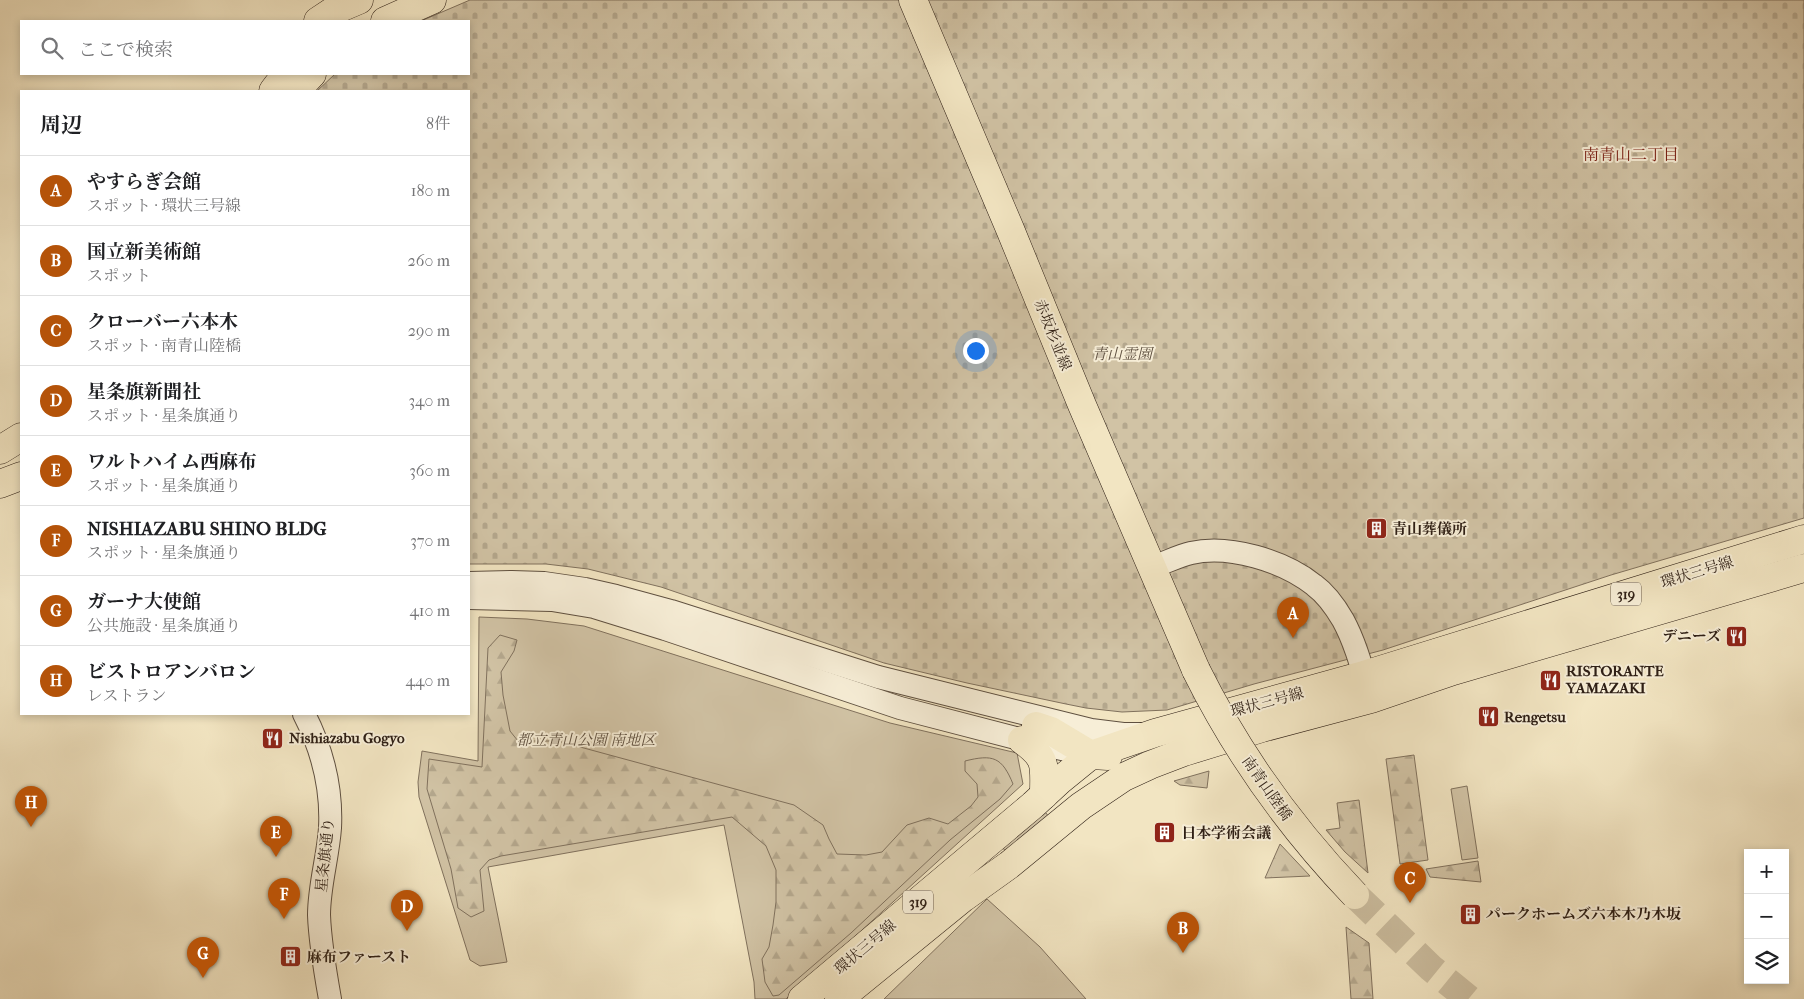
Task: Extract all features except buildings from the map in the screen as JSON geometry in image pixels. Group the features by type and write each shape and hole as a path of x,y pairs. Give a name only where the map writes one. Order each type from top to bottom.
{"main road":[{"path":"319,20 332,11 359,0"},
{"path":"347,20 379,0"},
{"path":"387,20 432,0"},
{"name":"赤坂杉並線","path":"913,0 1082,405 1196,670"},
{"path":"267,90 276,75"},
{"path":"274,90 285,75"},
{"path":"297,90 311,75"},
{"path":"0,450 20,438"},
{"path":"0,484 20,476"},
{"path":"0,491 20,496"},
{"name":"環状三号線","path":"839,999 963,898 1009,865 1066,818 1124,778 1150,765 1184,752 1262,728 1368,687 1804,539"},
{"name":"環状三号線","path":"802,999 1091,755 1155,733 1461,668 1804,568"},
{"name":"南青山陸橋","path":"1196,670 1224,722 1261,780 1309,844 1355,895"},
{"path":"1044,796 1044,764 1035,749 1029,733 1051,731 1091,755 1113,756 1256,727 1262,728"},
{"path":"1066,818 1083,794 1091,755"}],"street":[{"path":"0,470 20,471"},
{"path":"1152,567 1191,553 1226,552 1260,558 1302,576 1316,586 1343,620 1368,687"},
{"path":"470,583 544,583 585,588 616,596 671,611 913,688 1029,733"},
{"path":"470,598 552,600 594,607 900,708 1029,733"},
{"path":"913,688 1106,733 1138,735 1155,733"},
{"name":"星条旗通り","path":"304,715 315,737 323,763 328,790 330,828 319,916 330,999"}],"green space":[{"name":"青山霊園","path":"470,0 1804,0 1804,518 1611,575 1383,650 1254,684 1167,710 1122,712 1066,704 884,663 661,587 588,569 546,564 470,564 470,90 318,90 334,75 470,75 470,20 423,20"},
{"name":"都立青山公園 南地区","path":"479,617 527,619 584,626 890,723 1017,753 1023,784 786,999 755,999 754,982 724,825 488,867 507,962 480,966 470,960 419,797 418,782 422,751 478,761"},
{"path":"500,635 517,640 514,651 501,672 510,731 518,741 558,741 794,805 823,825 837,854 866,855 882,852 907,825 929,818 948,824 971,806 978,797 977,784 965,771 965,761 983,758 995,760 1005,768 1013,784 1000,799 950,840 851,933 779,995 773,996 765,982 762,959 769,947 773,925 776,902 776,870 766,846 732,817 501,856 489,860 480,870 484,911 471,917 458,908 451,869 427,789 429,759 482,767 488,648"},
{"path":"1414,755 1428,860 1400,864 1386,759"},
{"path":"1209,771 1207,788 1180,785 1174,781"},
{"path":"1467,786 1478,858 1462,860 1451,789"},
{"path":"1359,800 1368,873 1345,852 1326,830 1340,828 1337,803"},
{"path":"1041,807 1050,818 1006,851 1000,846"},
{"path":"1280,844 1310,876 1265,878"},
{"path":"1478,861 1481,882 1430,877 1426,869"},
{"path":"987,899 1040,947 1086,999 884,999"},
{"path":"1346,927 1369,943 1373,999 1351,999"}],"tunnel":[{"path":"1355,895 1431,968 1469,999"}],"place":[{"name":"青山葬儀所","path":"1376,529"},
{"name":"デニーズ","path":"1737,636"},
{"name":"やすらぎ会館","path":"1293,638"},
{"name":"RISTORANTE YAMAZAKI","path":"1550,680"},
{"name":"Rengetsu","path":"1488,717"},
{"name":"Nishiazabu Gogyo","path":"273,738"},
{"name":"ビストロアンバロン","path":"31,827"},
{"name":"日本学術会議","path":"1165,833"},
{"name":"ワルトハイム西麻布","path":"276,857"},
{"name":"クローバー六本木","path":"1410,903"},
{"name":"パークホームズ六本木乃木坂","path":"1470,914"},
{"name":"NISHIAZABU SHINO BLDG","path":"284,919"},
{"name":"星条旗新聞社","path":"407,931"},
{"name":"国立新美術館","path":"1183,953"},
{"name":"麻布ファースト","path":"291,957"},
{"name":"ガーナ大使館","path":"203,978"}],"district":[{"name":"南青山二丁目","path":"1631,154"}]}
